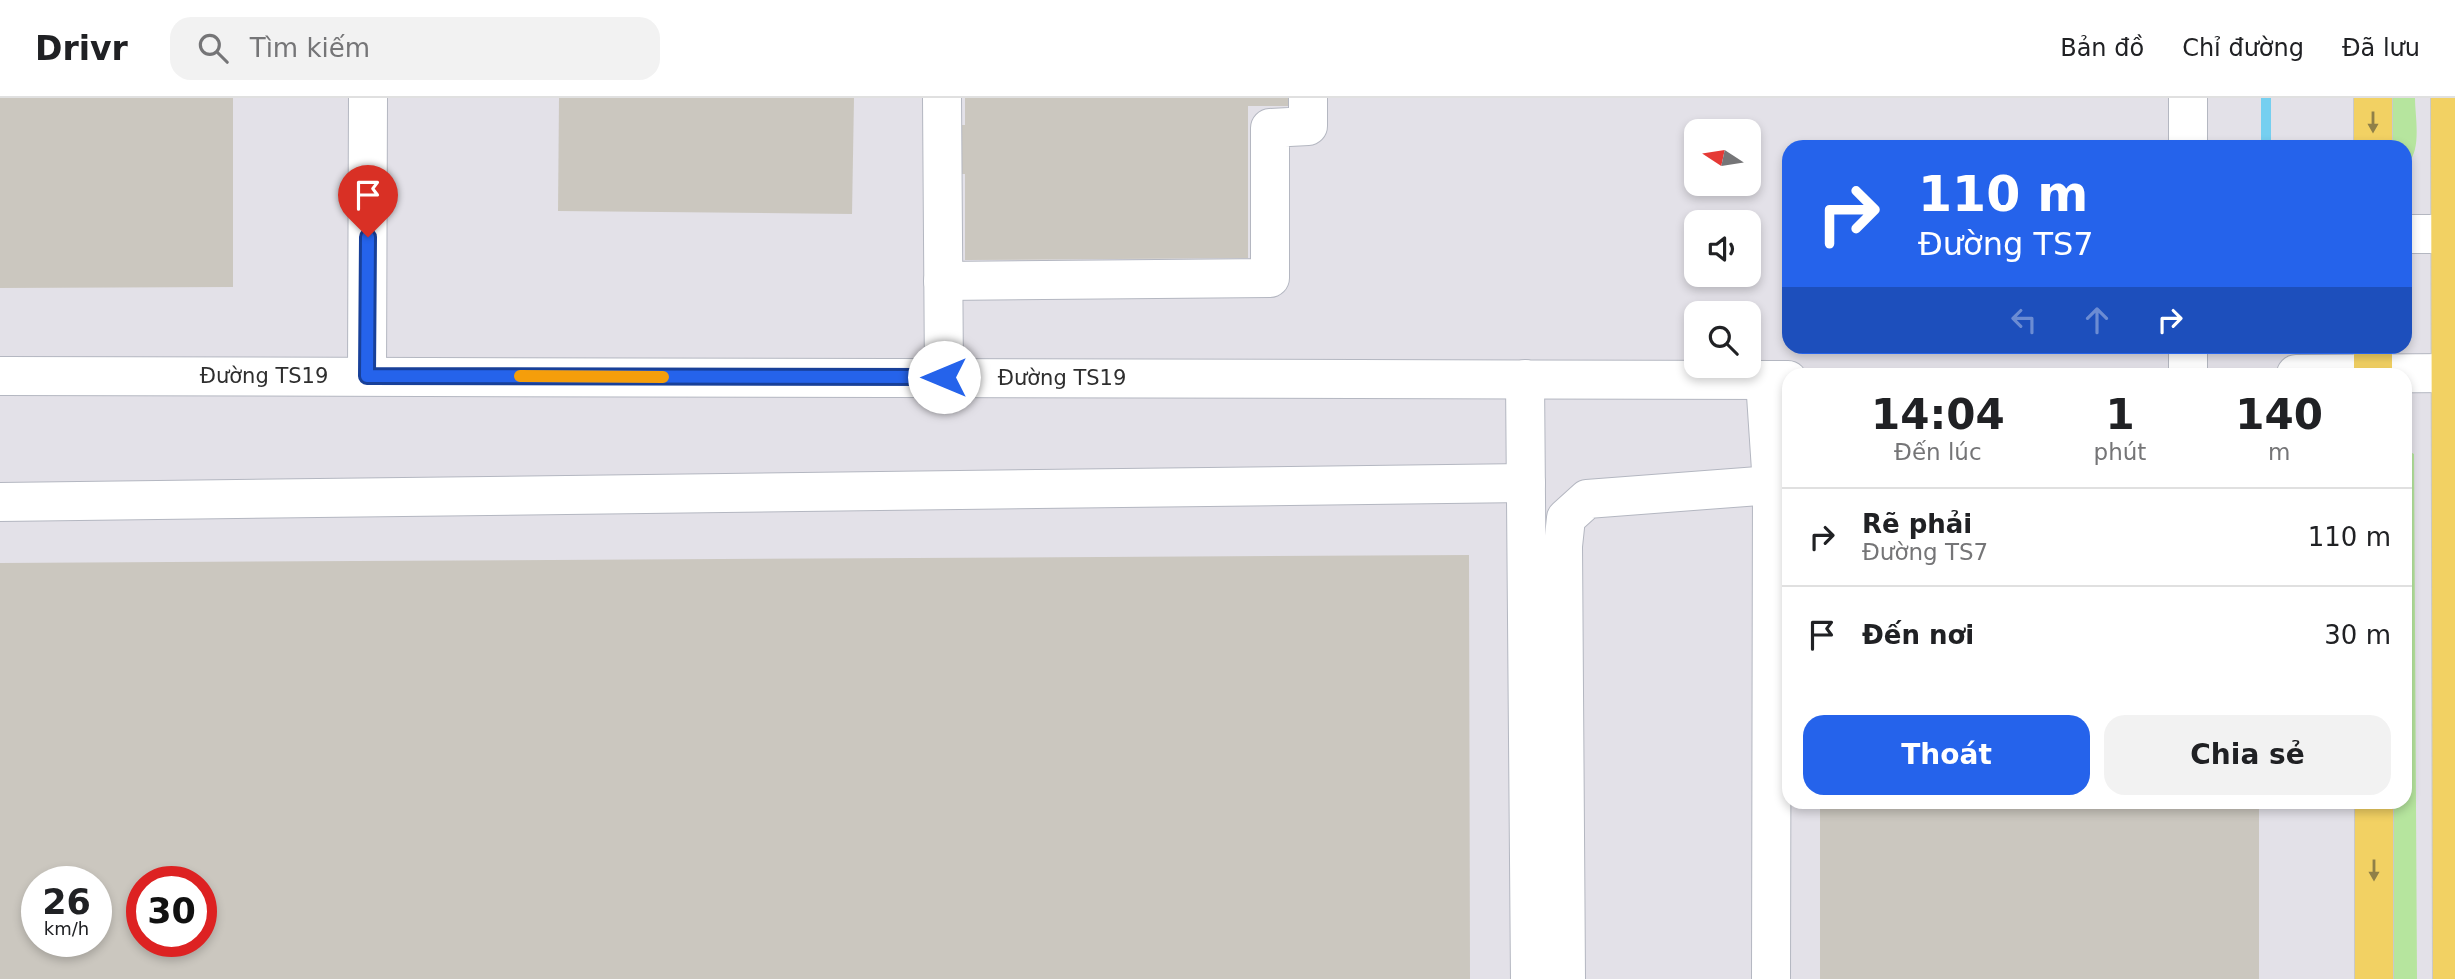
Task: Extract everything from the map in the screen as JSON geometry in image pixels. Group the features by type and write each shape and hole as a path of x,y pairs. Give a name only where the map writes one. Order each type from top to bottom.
{"main road":[{"path":"2373,98 2373,140"},
{"path":"2450,98 2453,146 2452,979"},
{"path":"2374,809 2374,979"}],"street":[{"path":"367,376 369,98"},
{"path":"942,98 944,377"},
{"path":"943,281 1270,278 1270,128 1308,126 1308,98"},
{"path":"2188,98 2188,140"},
{"path":"2412,234 2453,233"},
{"path":"2412,374 2453,373"},
{"name":"Đường TS19","path":"0,376 1777,380"},
{"path":"1525,379 1530,979"},
{"path":"1771,979 1772,485 1777,380"},
{"path":"0,502 1525,483"},
{"path":"1566,979 1563,546 1566,518 1587,499 1772,485"}],"shaded area":[{"path":"0,98 2455,98 2455,979 0,979"}],"green space":[{"path":"2392,98 2415,98 2416,141 2412,157 2412,140 2391,140"},
{"path":"2412,453 2417,979 2392,979 2392,809 2412,809"}],"building":[{"path":"0,98 233,98 233,287 0,288"},
{"path":"559,98 854,98 852,214 558,211"},
{"path":"965,98 1289,98 1289,106 1248,106 1248,258 965,260 965,174 937,174 936,125 965,125"},
{"path":"1469,555 1470,979 0,979 0,563"},
{"path":"1820,809 2259,809 2259,979 1820,979"}],"waterway":[{"path":"2266,98 2266,140"}],"slow traffic":[{"path":"520,376 663,377"}],"route":[{"path":"368,237 367,376 944,377"}]}
